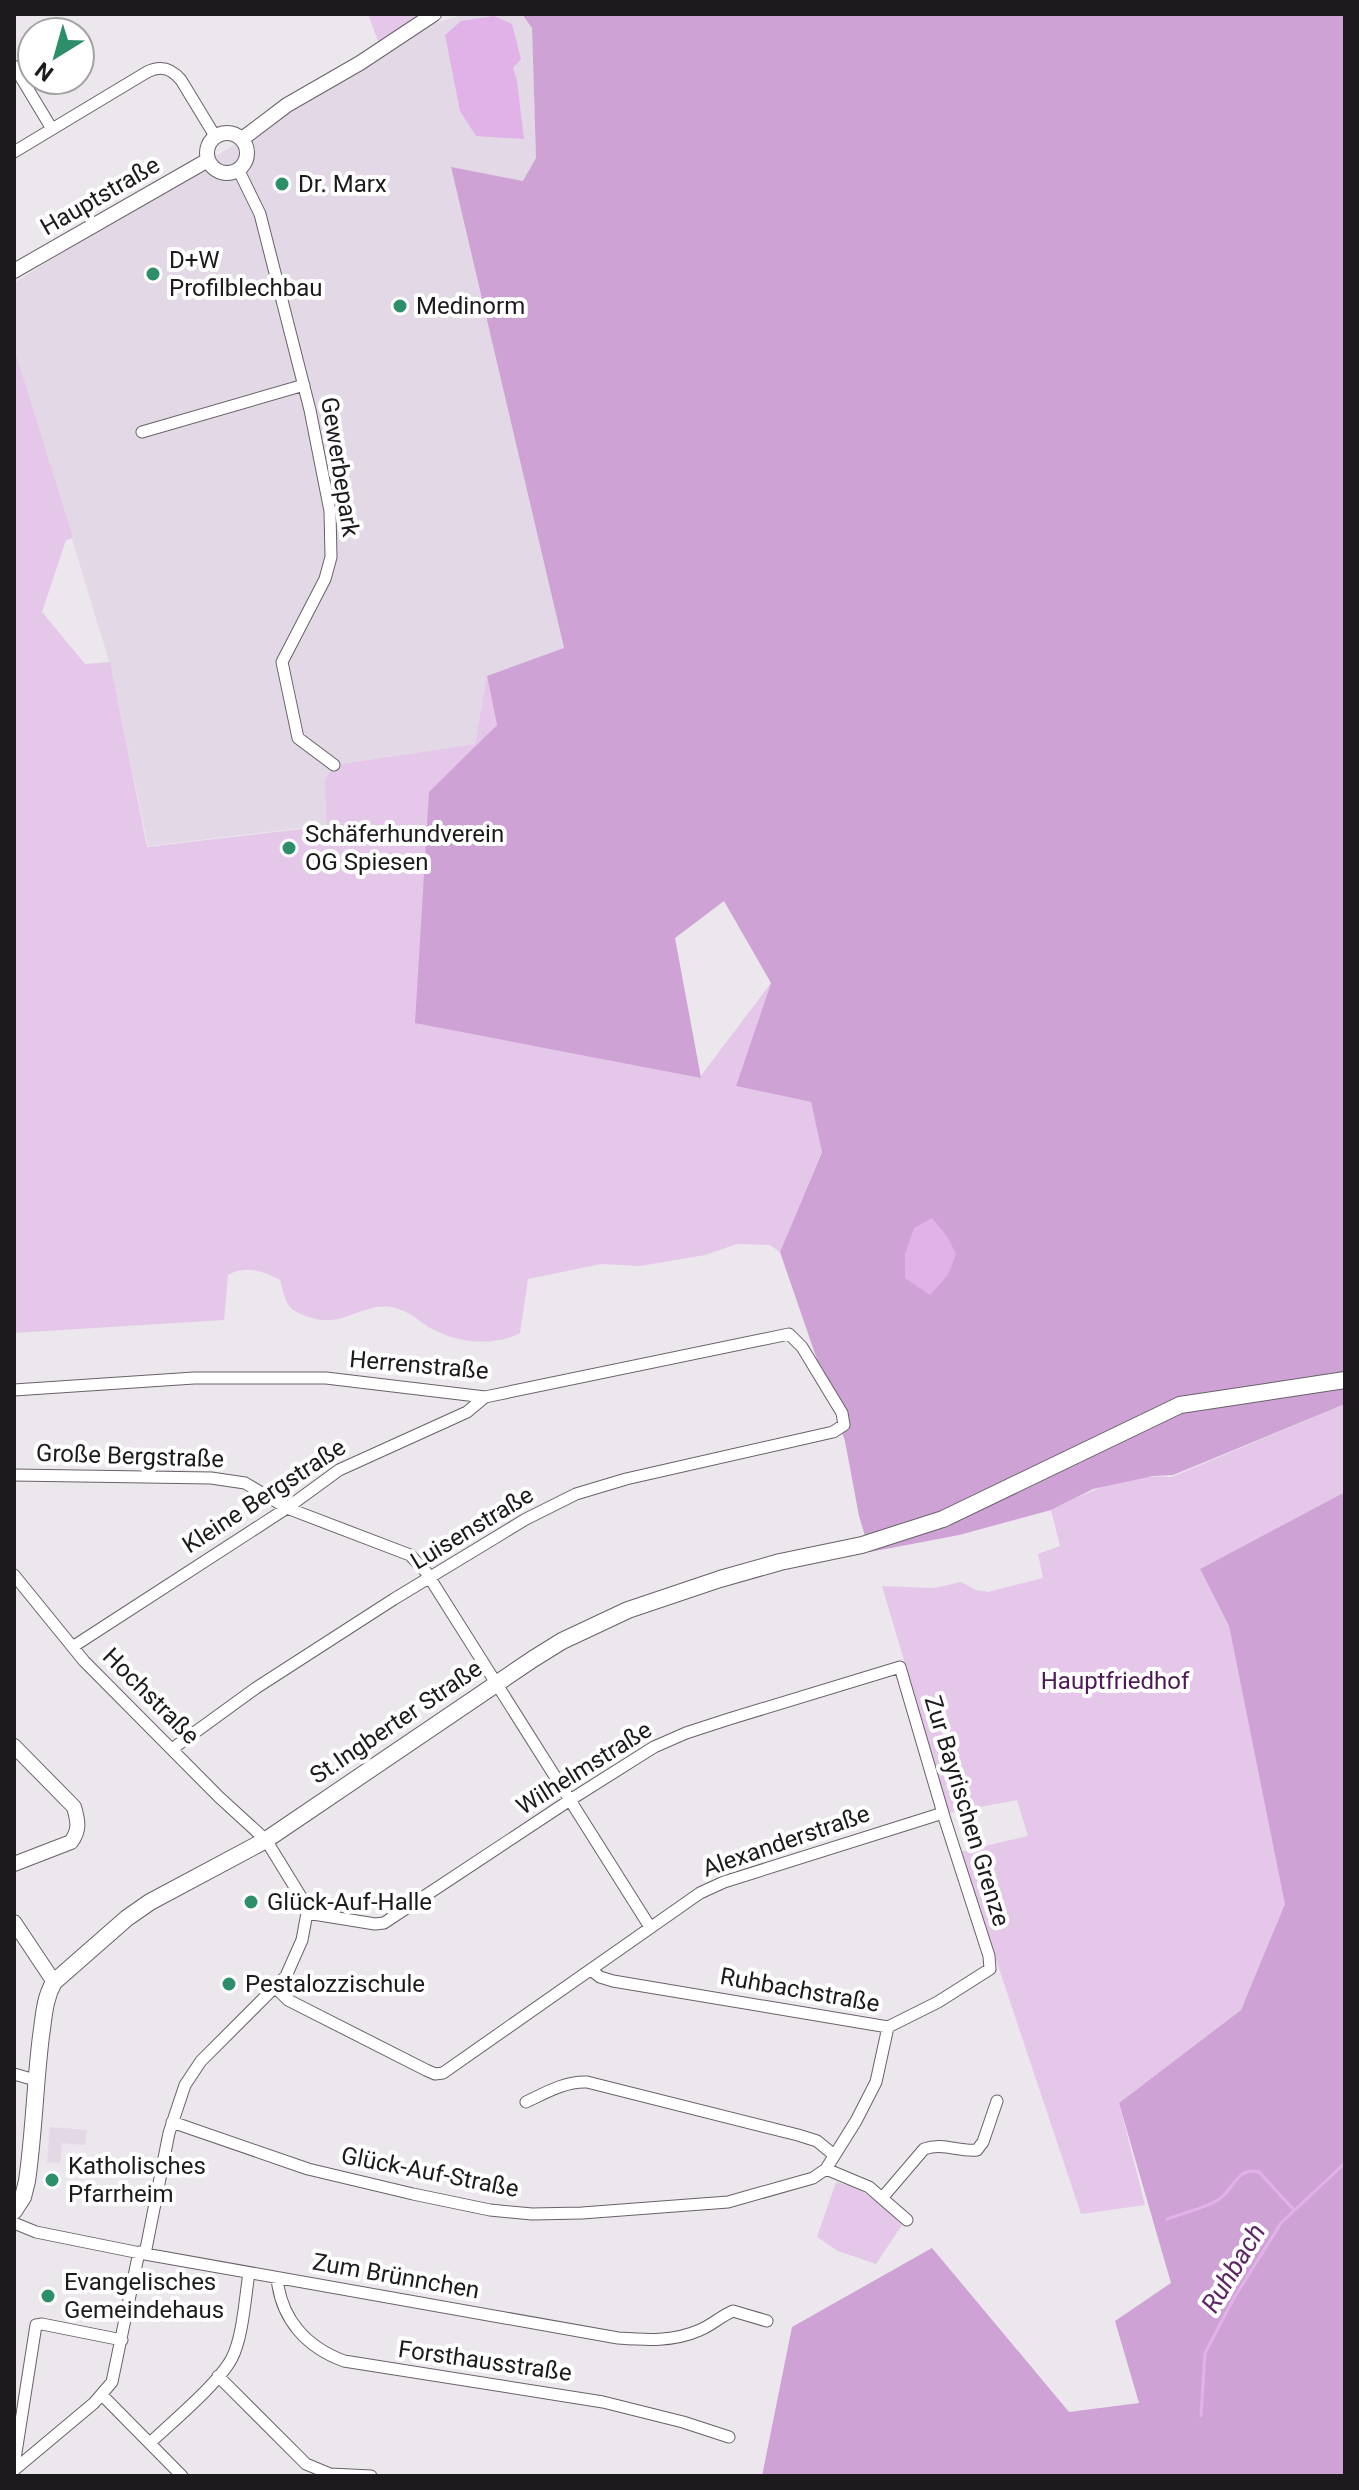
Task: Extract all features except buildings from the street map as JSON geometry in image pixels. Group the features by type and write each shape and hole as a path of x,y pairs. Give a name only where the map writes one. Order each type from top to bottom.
{"main road":[{"name":"St.Ingberter Straße","path":"54,1982 127,1918 150,1902 266,1840 562,1641 628,1610 749,1570 862,1545 943,1519 1180,1405 1345,1380"},
{"path":"14,2211 23,2197 27,2181 45,2005 54,1982"}],"street":[{"path":"242,139 267,118 360,63 434,14"},
{"path":"14,66 52,129"},
{"path":"14,152 147,72 161,67 175,73 181,80 215,136"},
{"path":"226,133 242,139 247,155 238,169 230,173 213,167 208,160 207,149 215,136 226,133"},
{"name":"Hauptstraße","path":"14,271 208,160"},
{"name":"Gewerbepark","path":"238,169 260,214 304,385 330,511 331,557 325,579 282,662 298,738 334,765"},
{"name":"Gewerbepark","path":"142,432 304,385"},
{"name":"Herrenstraße","path":"14,1390 194,1378 326,1378 485,1397 789,1334 802,1347 842,1413 844,1425 833,1432"},
{"name":"Kleine Bergstraße","path":"74,1646 287,1508 339,1470 467,1412 485,1397"},
{"name":"Luisenstraße","path":"172,1749 256,1688 394,1599 526,1519 576,1494 626,1479 833,1432"},
{"name":"Große Bergstraße","path":"14,1475 211,1478 245,1483 287,1508 410,1555 431,1579 650,1927"},
{"name":"Hochstraße","path":"14,1575 84,1661 266,1840 301,1897 307,1913"},
{"name":"Wilhelmstraße","path":"307,1913 384,1923 654,1747 686,1733 900,1667"},
{"name":"Zur Bayrischen Grenze","path":"900,1667 989,1956 990,1969"},
{"path":"14,1746 74,1807 78,1834 71,1842 14,1864"},
{"name":"Alexanderstraße","path":"275,1987 288,2000 435,2074 443,2073 700,1893 724,1882 943,1813"},
{"path":"15,2469 102,2395 114,2377 172,2122 185,2085 201,2061 291,1968 306,1926 307,1913"},
{"path":"14,1922 54,1982"},
{"name":"Ruhbachstraße","path":"591,1970 613,1981 888,2027 938,2002 990,1969"},
{"path":"888,2027 876,2082 826,2169 833,2174 855,2179 883,2197 907,2220"},
{"path":"14,2074 35,2080"},
{"path":"526,2102 565,2085 587,2082 798,2135 817,2141 834,2155"},
{"path":"883,2197 924,2149 947,2146 977,2150 983,2142 997,2101"},
{"name":"Glück-Auf-Straße","path":"172,2122 308,2169 357,2182 474,2207 532,2214 728,2202 813,2178 826,2169"},
{"name":"Zum Brünnchen","path":"14,2223 36,2232 142,2253 618,2338 653,2341 684,2335 704,2328 733,2311 767,2321"},
{"path":"150,2443 218,2376 234,2353 249,2273"},
{"name":"Forsthausstraße","path":"277,2278 284,2309 292,2324 314,2347 344,2361 603,2402 729,2437"},
{"path":"15,2469 36,2325 122,2340"},
{"path":"218,2376 306,2464 330,2474 371,2476"},
{"path":"102,2395 182,2476"}],"shaded area":[{"path":"466,14 522,14 532,27 536,158 524,181 451,168 564,649 487,676 475,744 334,765 327,825 148,846 110,664 14,349 14,283 422,27"},
{"path":"522,14 1345,14 1345,1404 1173,1475 1153,1476 1093,1489 1051,1510 959,1535 870,1552 859,1516 845,1441 780,1252 822,1152 811,1102 736,1086 771,983 724,901 675,938 701,1078 415,1023 429,792 497,725 487,676 564,648 451,167 523,181 536,158 532,28"},
{"path":"494,16 512,24 521,59 513,68 524,139 476,136 460,111 445,35 461,21"},
{"path":"932,1218 947,1236 956,1254 948,1275 930,1295 905,1278 905,1254 914,1228"},
{"path":"1345,1492 1345,2476 762,2476 792,2327 932,2248 1069,2412 1139,2403 1115,2321 1171,2283 1119,2103 1241,2010 1285,1904 1229,1626 1200,1569"},
{"path":"50,2127 87,2130 85,2145 62,2143 60,2163 47,2162"}],"green space":[{"path":"368,14 416,14 417,21 379,44"},
{"path":"14,348 73,538 66,540 42,612 85,664 110,662 147,847 327,826 325,780 334,765 475,744 487,676 497,725 429,793 700,1077 771,983 736,1086 811,1102 822,1151 780,1252 770,1245 737,1244 705,1255 640,1266 601,1264 528,1279 520,1333 487,1342 442,1334 395,1308 374,1308 335,1320 312,1318 292,1309 280,1280 248,1270 228,1275 224,1320 14,1333"},
{"name":"Hauptfriedhof","path":"1345,1404 1345,1492 1200,1569 1229,1626 1286,1904 1241,2010 1119,2103 1145,2205 1081,2214 960,1852 1028,1836 1017,1800 949,1813 882,1586 934,1588 961,1582 988,1592 1043,1578 1038,1554 1060,1546 1051,1510 1094,1490 1125,1481 1172,1477"},
{"path":"836,2182 865,2193 902,2225 876,2264 838,2251 817,2237"}],"waterway":[{"name":"Ruhbach","path":"1201,2416 1205,2353 1234,2298 1281,2223 1345,2163"},
{"path":"1167,2219 1218,2200 1242,2174 1252,2171 1259,2172 1294,2210"}],"place":[{"name":"Dr. Marx","path":"282,184"},
{"name":"D+W Profilblechbau","path":"153,274"},
{"name":"Medinorm","path":"400,306"},
{"name":"Schäferhundverein OG Spiesen","path":"289,848"},
{"name":"Glück-Auf-Halle","path":"251,1902"},
{"name":"Pestalozzischule","path":"229,1984"},
{"name":"Katholisches Pfarrheim","path":"52,2180"},
{"name":"Evangelisches Gemeindehaus","path":"48,2296"}]}
